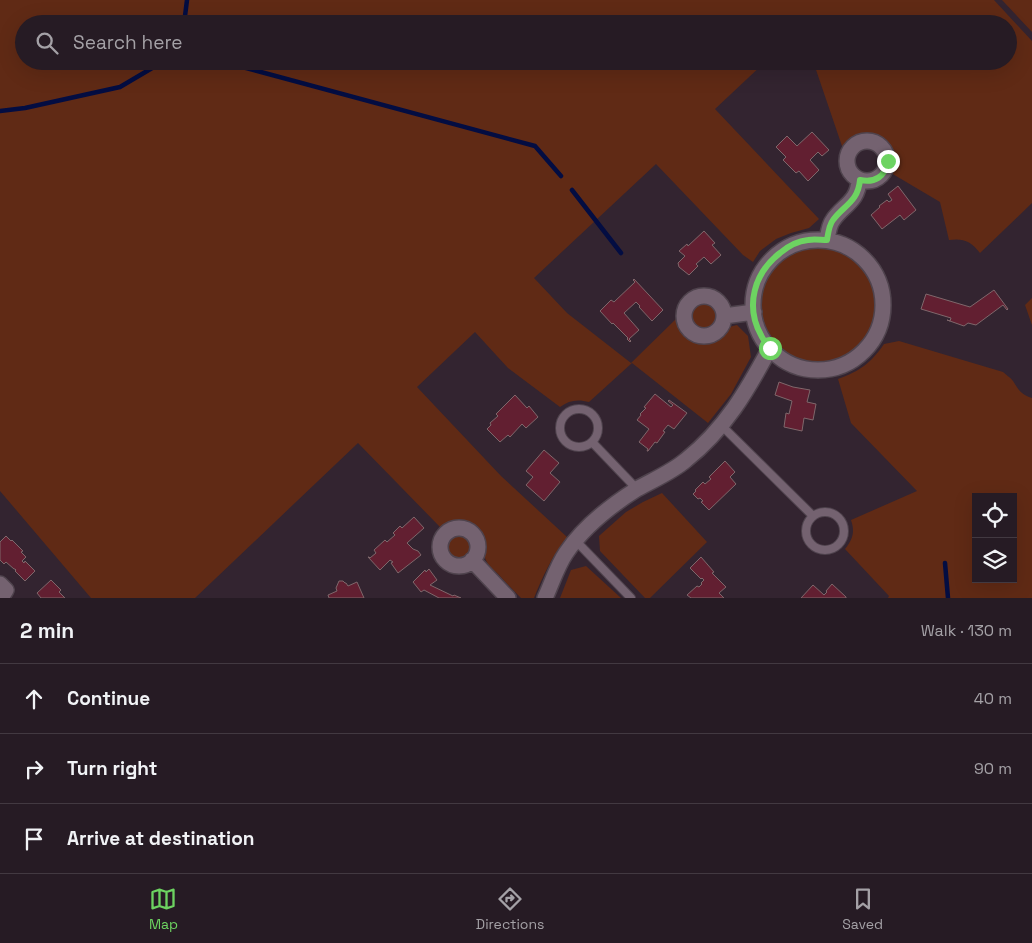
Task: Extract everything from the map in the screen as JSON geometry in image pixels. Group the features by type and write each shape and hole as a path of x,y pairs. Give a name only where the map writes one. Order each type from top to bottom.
{"street":[{"path":"827,240 831,221 853,200 859,189 860,180"},
{"path":"807,240 827,240 859,255 865,261 881,288 883,303 880,325 864,350 847,363 825,369 808,369 795,366 776,354 761,336 754,312 753,302 756,287 764,268 773,258 792,246 807,240"},
{"path":"724,316 754,312"},
{"path":"546,598 564,558 587,528 602,513 684,462 708,441 749,387 770,348"},
{"path":"472,560 508,598"}],"lane":[{"path":"579,408 586,410 596,418 598,431 592,442 587,445 574,446 564,440 560,429 563,417 567,412 579,408"},
{"path":"721,425 813,516"},
{"path":"592,442 637,490"},
{"path":"825,512 837,516 844,528 842,540 838,545 832,549 820,550 810,544 807,538 806,526 813,516 825,512"},
{"path":"576,541 631,598"}],"shaded area":[{"path":"0,0 994,0 1008,15 15,15 15,70 756,70 715,109 819,219 809,228 776,239 760,251 753,262 743,255 656,164 534,278 567,313 631,363 677,318 680,327 688,337 702,342 717,338 729,327 737,325 748,336 751,357 731,394 708,423 632,363 589,402 574,401 560,407 508,368 475,332 417,387 501,476 567,537 548,566 534,598 521,598 489,565 485,557 482,537 475,526 464,521 458,521 440,527 358,443 195,598 91,598 0,491"},
{"path":"1002,0 1032,0 1032,32 1017,15"},
{"path":"1017,25 1032,41 1032,203 980,253 966,241 949,240 940,202 891,173 893,161 890,150 885,142 878,137 860,136 851,140 843,149 816,70 1017,70"},
{"path":"818,247 840,251 859,264 872,283 876,305 872,327 859,346 840,359 818,363 796,359 777,346 764,327 760,305 764,283 777,264 796,251"},
{"path":"1032,298 1032,325 1025,305"},
{"path":"704,302 713,306 717,315 713,324 704,328 695,324 691,315 695,306"},
{"path":"899,341 1003,372 1022,393 1032,398 1032,598 888,598 889,596 845,549 852,535 851,520 917,491 851,423 838,379 864,366 884,344"},
{"path":"662,493 707,542 650,598 645,598 600,551 599,536 626,512"},
{"path":"458,534 467,538 471,547 467,556 458,560 449,556 445,547 449,538"},
{"path":"586,566 621,598 560,598 571,570"}],"building":[{"path":"812,132 829,150 822,156 818,152 810,160 819,170 808,181 799,171 796,173 783,160 786,157 776,147 787,136 797,146"},
{"path":"898,186 916,210 904,220 900,215 882,229 871,215 887,200 889,202 892,200 888,194"},
{"path":"704,231 715,243 712,245 721,255 711,264 704,257 696,264 698,266 689,275 679,267 678,263 685,256 679,251 687,244 688,246"},
{"path":"634,279 663,310 652,321 636,302 624,313 639,330 629,339 630,342 600,311 611,300 614,302 635,282"},
{"path":"994,290 1008,309 1003,305 976,325 968,323 964,326 947,320 950,321 951,318 921,309 926,294 970,307"},
{"path":"779,382 810,390 807,402 816,404 813,420 804,418 802,431 784,427 786,413 789,414 792,401 775,395"},
{"path":"655,394 671,407 673,405 669,400 687,413 674,429 668,425 657,443 655,442 647,451 648,449 639,442 649,429 637,420 646,408 644,407"},
{"path":"515,395 527,408 529,406 538,417 526,428 522,424 510,437 508,435 500,442 487,429 491,425 490,423 498,416 496,414"},
{"path":"544,450 559,463 550,473 560,482 544,501 526,485 533,477 526,471"},
{"path":"725,461 735,472 730,477 736,484 709,510 701,502 703,501 700,498 698,499 693,494 703,482 705,484 711,479 709,477"},
{"path":"414,517 424,528 407,543 421,555 398,573 391,563 393,562 390,560 380,570 368,557 370,558 376,553 374,550 385,540 387,542 395,535 393,533 400,526 402,528"},
{"path":"6,536 23,551 21,552 26,557 22,561 24,563 25,561 35,571 25,581 15,569 0,560 0,542"},
{"path":"701,557 714,572 712,573 726,587 719,593 724,598 691,598 687,595 697,586 699,587 704,580 690,568"},
{"path":"429,569 437,580 430,585 461,598 439,598 424,590 421,592 413,582 425,570 426,572"},
{"path":"51,580 61,590 59,592 65,598 41,598 37,593"},
{"path":"339,581 343,581 348,586 357,582 364,598 329,598 328,595 337,591 336,588"},
{"path":"832,584 846,598 801,598 813,585 824,595"}],"waterway":[{"path":"185,15 187,0"},
{"path":"0,111 25,108 120,87 149,70"},
{"path":"253,70 535,146 561,176"},
{"path":"572,190 621,253"},
{"path":"945,563 948,598"}],"route":[{"path":"770,348 761,336 755,320 753,302 759,277 764,268 773,258 792,246 807,240 827,240 831,221 853,200 859,189 860,180 877,179 883,174 888,161"}]}
